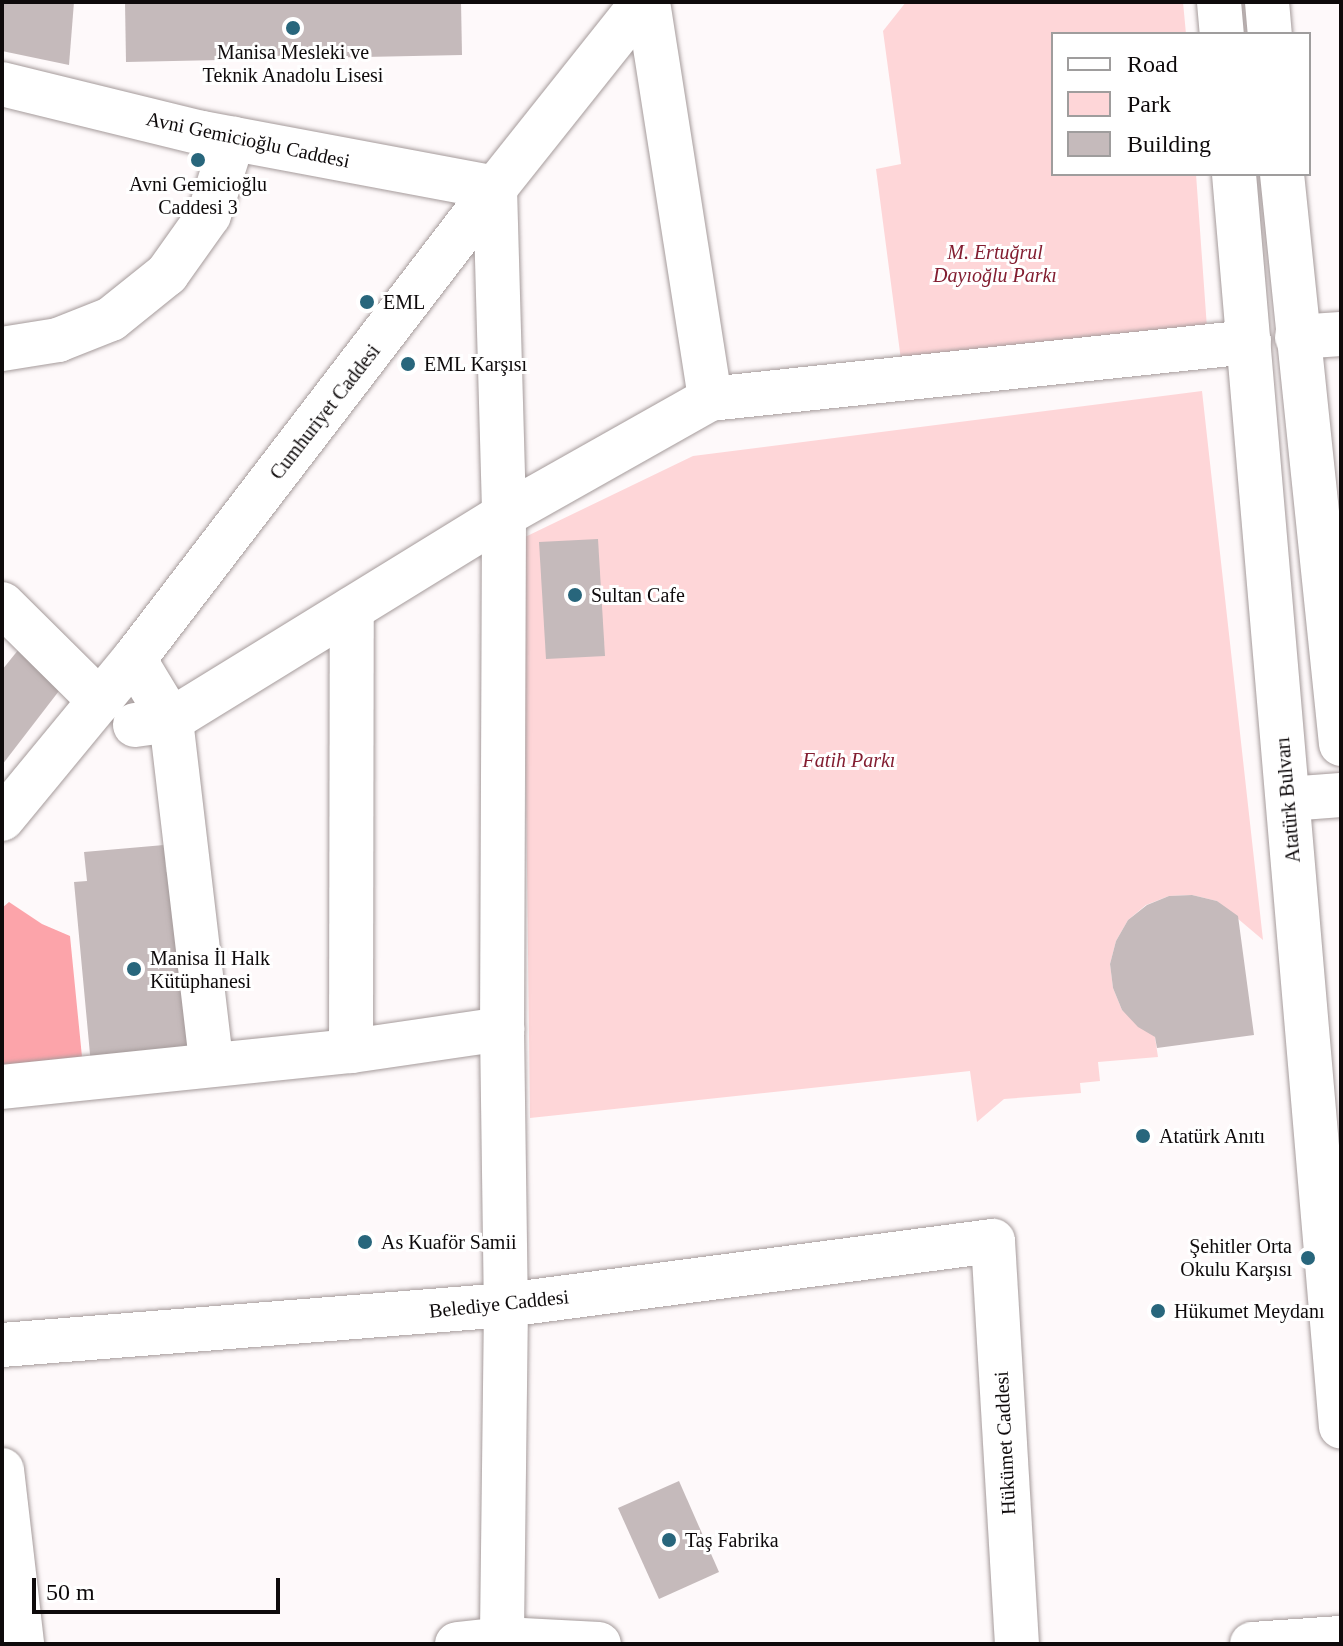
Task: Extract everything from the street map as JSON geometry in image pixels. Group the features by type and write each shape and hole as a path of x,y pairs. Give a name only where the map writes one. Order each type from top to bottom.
{"street":[{"name":"Cumhuriyet Caddesi","path":"2,819 134,659 495,188 646,2"},
{"path":"646,2 710,399"},
{"path":"1219,2 1222,32"},
{"path":"1267,2 1270,32"},
{"name":"Avni Gemicioğlu Caddesi","path":"2,84 233,139 495,188"},
{"path":"2,349 58,340 111,319 167,274 209,215 233,139"},
{"name":"Atatürk Bulvarı","path":"1234,176 1288,799 1332,1204 1341,1426"},
{"path":"1282,176 1341,744"},
{"path":"495,188 504,515 502,1029 506,1305 502,1641"},
{"path":"153,723 352,609 504,515 710,399 1341,334"},
{"path":"2,604 100,701"},
{"path":"351,1051 352,609"},
{"path":"134,659 153,723 211,1063"},
{"path":"1288,799 1341,795"},
{"path":"2,1087 211,1063 351,1051 502,1029"},
{"name":"Belediye Caddesi","path":"2,1345 506,1305 993,1241"},
{"name":"Hükümet Caddesi","path":"993,1241 1017,1644"},
{"path":"2,1470 22,1644"},
{"path":"1252,1644 1341,1638"},
{"path":"457,1644 502,1641 599,1644"}],"green space":[{"name":"M. Ertuğrul Dayıoğlu Parkı","path":"906,2 1183,2 1186,32 1051,32 1051,176 1196,176 1208,342 904,383 876,169 901,164 883,31"},
{"name":"Fatih Parkı","path":"1202,391 1263,940 1217,901 1192,895 1169,896 1146,905 1128,920 1116,941 1110,964 1113,988 1122,1010 1155,1037 1158,1057 1098,1062 1100,1081 1080,1083 1081,1093 1004,1099 977,1122 970,1071 530,1118 523,538 693,456"}],"shaded area":[{"path":"9,902 42,924 70,936 83,1067 2,1079 2,908"}],"building":[{"path":"2,2 74,2 69,65 2,51"},
{"name":"Manisa Mesleki ve Teknik Anadolu Lisesi","path":"125,2 461,2 462,55 126,62"},
{"path":"598,539 605,656 546,659 539,542"},
{"path":"19,649 62,687 2,765 2,670"},
{"name":"Manisa İl Halk Kütüphanesi","path":"164,845 166,872 178,873 194,1055 91,1065 74,882 87,881 84,852"},
{"path":"1192,895 1217,901 1238,916 1254,1035 1157,1048 1155,1037 1138,1027 1122,1010 1113,988 1110,964 1116,941 1128,920 1147,905 1169,896"},
{"name":"Taş Fabrika","path":"679,1481 719,1572 659,1599 618,1508"}],"place":[{"name":"Manisa Mesleki ve Teknik Anadolu Lisesi","path":"293,28"},
{"name":"Avni Gemicioğlu Caddesi 3","path":"198,160"},
{"name":"EML","path":"367,302"},
{"name":"EML Karşısı","path":"408,364"},
{"name":"Sultan Cafe","path":"575,595"},
{"name":"Manisa İl Halk Kütüphanesi","path":"134,969"},
{"name":"Atatürk Anıtı","path":"1143,1136"},
{"name":"As Kuaför Samii","path":"365,1242"},
{"name":"Şehitler Orta Okulu Karşısı","path":"1308,1258"},
{"name":"Hükumet Meydanı","path":"1158,1311"},
{"name":"Taş Fabrika","path":"669,1540"}]}
